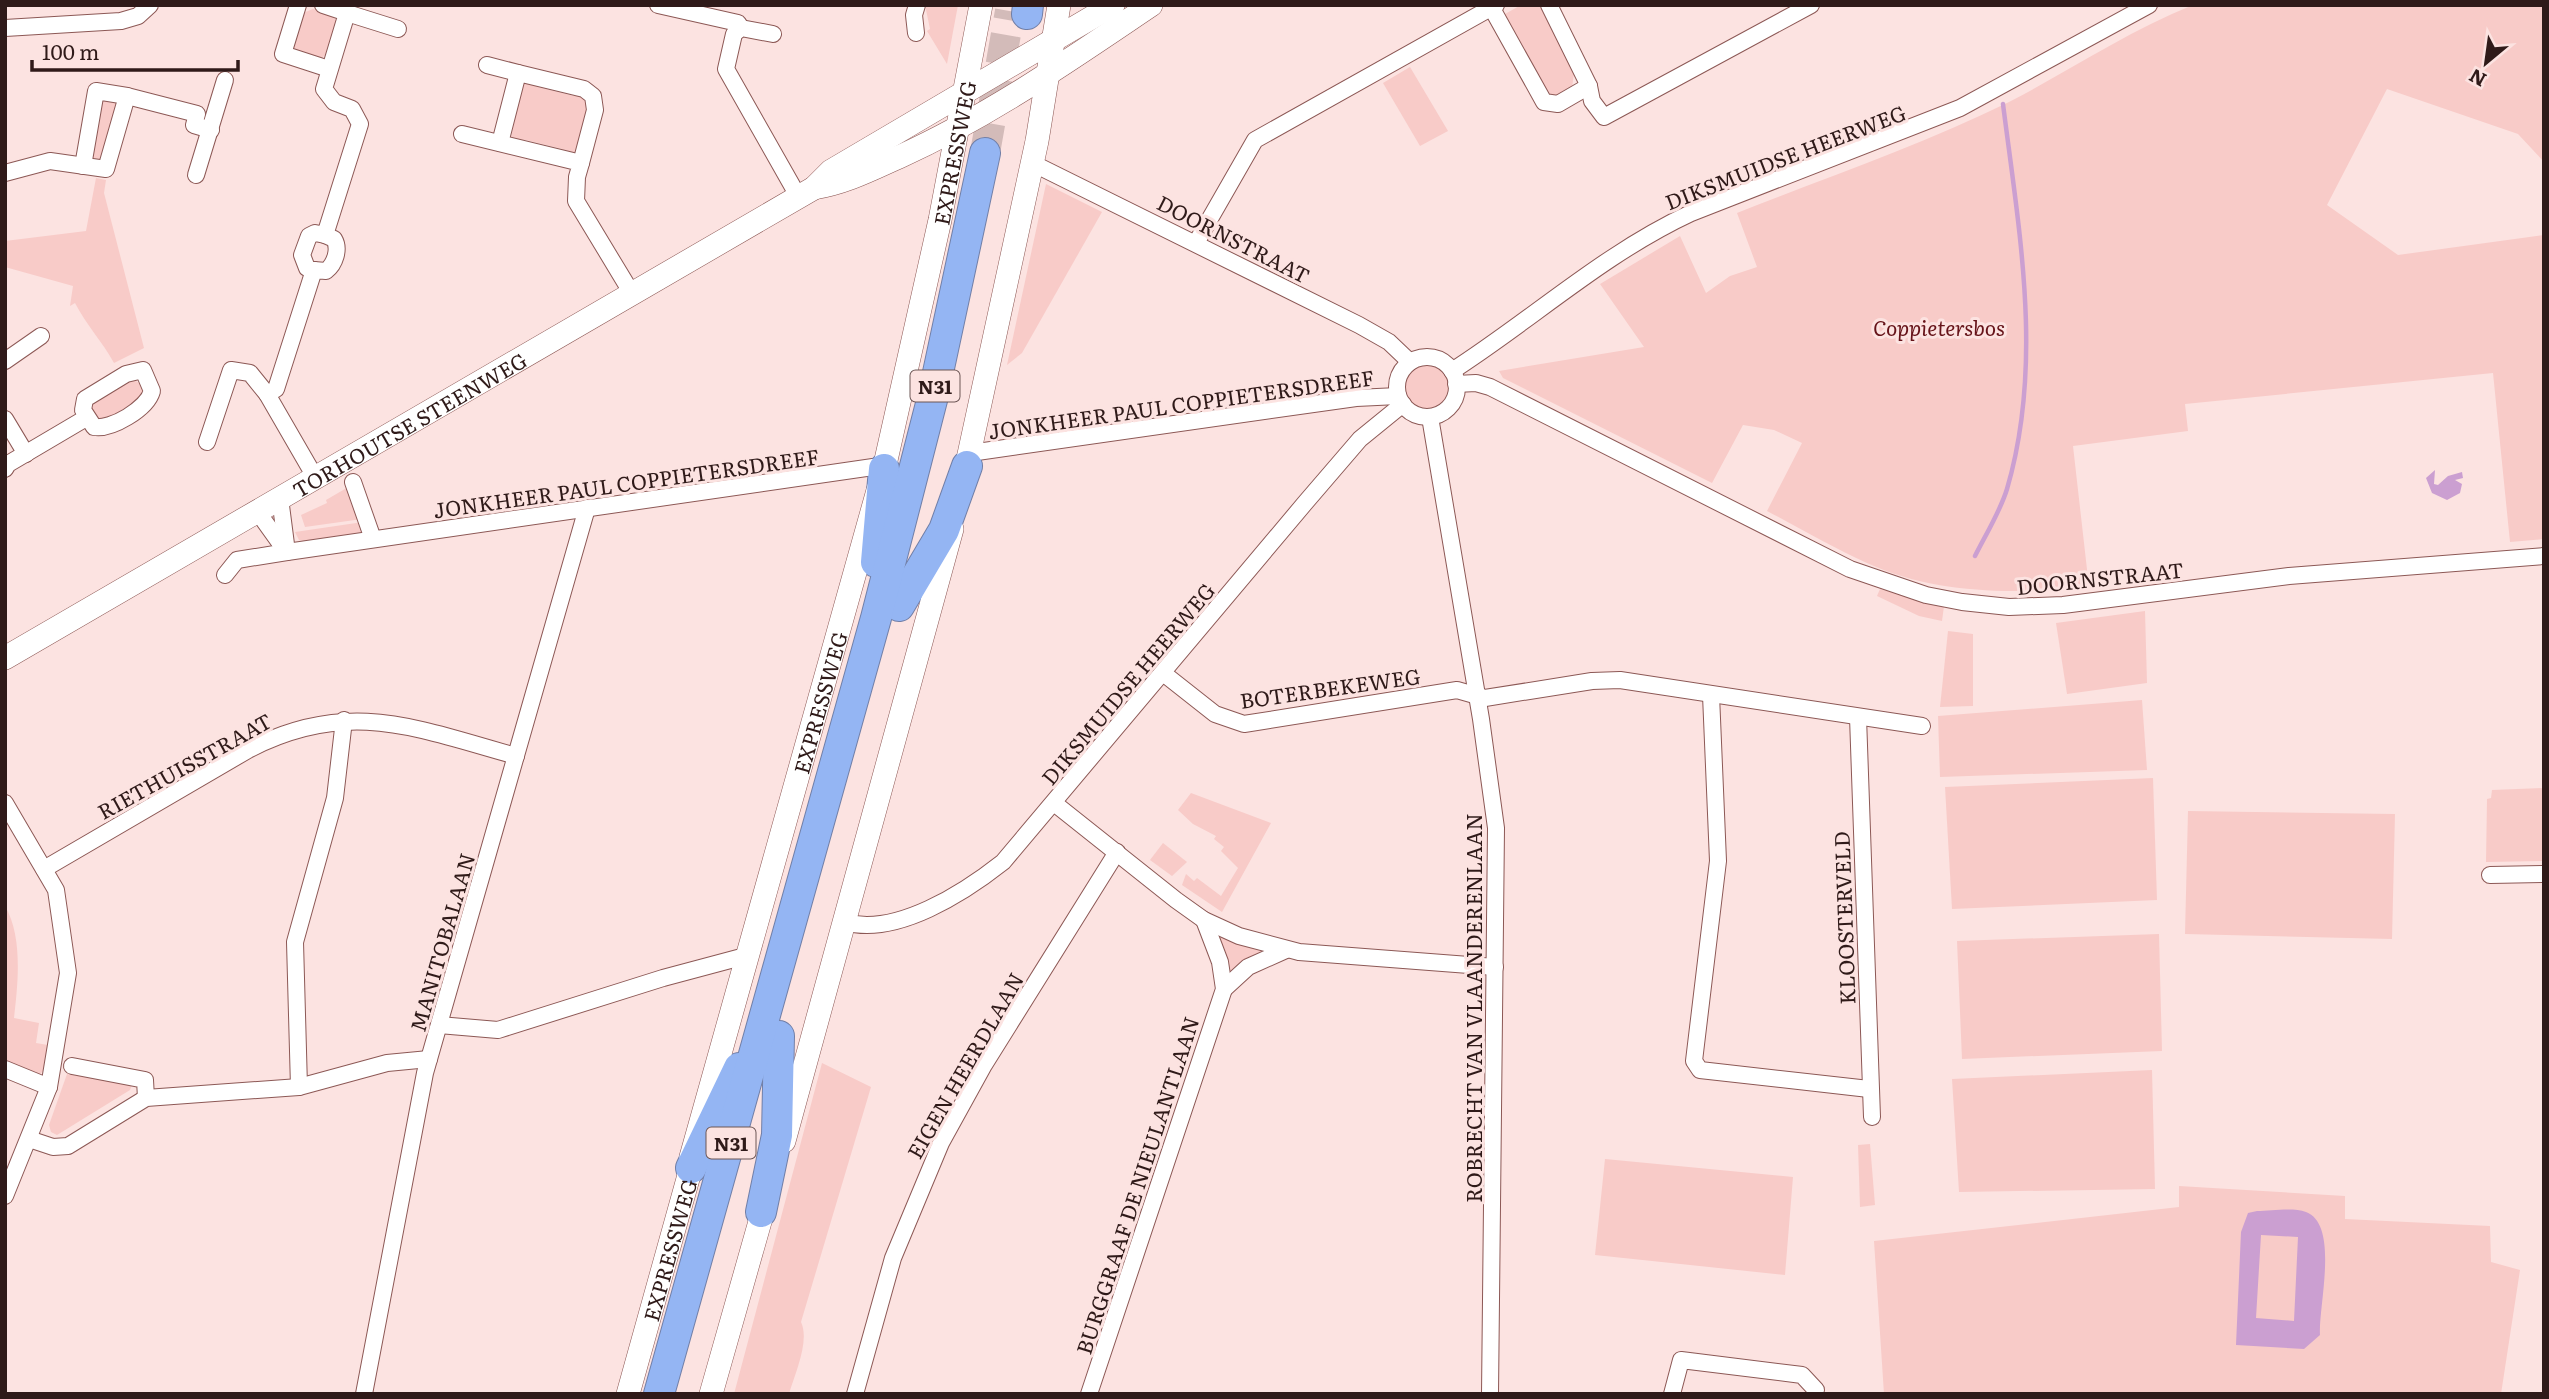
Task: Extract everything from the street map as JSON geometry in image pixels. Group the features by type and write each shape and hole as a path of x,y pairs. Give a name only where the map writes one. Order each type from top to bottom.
{"highway":[{"name":"EXPRESSWEG","path":"679,1394 772,1028 888,612 933,396 993,153"},
{"path":"884,469 874,589 888,612 944,530 968,459"},
{"path":"691,1168 739,1067 749,1036 772,1028 778,1135 761,1212"},
{"name":"EXPRESSWEG","path":"659,1394 772,1028"}],"street":[{"path":"5,28 121,21 138,16 150,5"},
{"path":"298,5 282,54 329,69"},
{"path":"323,5 398,29"},
{"path":"657,5 738,23 741,28 772,34"},
{"path":"916,33 914,15 917,5"},
{"path":"711,1394 845,922 968,459 1032,163 1059,5"},
{"name":"TORHOUTSE STEENWEG","path":"5,658 806,192 831,171 1113,5"},
{"name":"TORHOUTSE STEENWEG","path":"806,192 839,184 957,129 1046,78 1151,5"},
{"path":"1549,5 1589,86 1592,100 1604,117 1811,5"},
{"name":"DIKSMUIDSE HEERWEG","path":"1430,417 1447,409 1452,402 1454,377 1592,269 1654,230 1960,108 2149,5"},
{"path":"1196,243 1255,140 1492,6 1544,102 1558,104 1589,86"},
{"name":"EXPRESSWEG","path":"628,1394 691,1168 691,1157 884,469 965,92 1011,8"},
{"path":"325,235 360,124 350,107 328,97 324,89 347,13"},
{"path":"741,28 734,34 726,69 806,192"},
{"path":"487,65 584,89 593,96 595,110 577,177 576,201 631,292"},
{"path":"500,143 518,73"},
{"path":"196,175 225,80"},
{"path":"83,166 96,91 197,114"},
{"path":"5,173 50,161 106,169 127,96"},
{"path":"211,130 194,125 197,114 201,101 218,106"},
{"path":"462,134 581,163"},
{"name":"DOORNSTRAAT","path":"1032,163 1378,335 1410,362"},
{"path":"311,235 325,235 336,243 333,262 326,271 314,270 303,262 305,245 311,235"},
{"path":"267,394 275,389 314,270"},
{"path":"5,361 41,336"},
{"path":"1430,417 1413,414 1400,400 1398,377 1410,362 1428,357 1445,364 1454,377"},
{"path":"206,442 231,370 250,373 267,394 315,477"},
{"name":"DOORNSTRAAT","path":"1454,377 1490,387 1850,569 1926,595 1962,602 2008,607 2063,605 2289,576 2544,556"},
{"name":"JONKHEER PAUL COPPIETERSDREEF","path":"968,459 1356,398 1400,400"},
{"name":"DIKSMUIDSE HEERWEG","path":"845,922 868,928 956,897 1003,862 1360,439 1400,400"},
{"name":"ROBRECHT VAN VLAANDERENLAAN","path":"1430,417 1496,828 1490,1394"},
{"path":"5,469 8,464 86,418"},
{"path":"5,419 26,454"},
{"name":"JONKHEER PAUL COPPIETERSDREEF","path":"225,575 237,560 873,467 884,469"},
{"path":"353,482 373,539"},
{"path":"280,498 287,552"},
{"name":"MANITOBALAAN","path":"364,1394 429,1059 587,508"},
{"path":"257,511 287,552"},
{"name":"BOTERBEKEWEG","path":"1163,673 1215,714 1244,724 1457,690 1476,693 1485,698 1592,681 1620,680 1922,726"},
{"path":"1711,695 1718,861 1694,1062 1700,1070 1724,1075 1869,1089"},
{"name":"KLOOSTERVELD","path":"1858,717 1872,1117"},
{"path":"299,1087 295,942 335,799 344,720"},
{"name":"RIETHUISSTRAAT","path":"44,869 273,737 305,727 344,720 393,723 516,756"},
{"path":"5,803 57,895 68,973 49,1087 7,1188"},
{"path":"1054,803 1204,920 1239,936 1286,950 1495,967"},
{"name":"EIGEN HEERDLAAN","path":"855,1394 893,1258 941,1143 984,1065 1117,852"},
{"path":"2490,875 2544,874"},
{"name":"BURGGRAAF DE NIEULANTLAAN","path":"1089,1394 1224,989 1220,962 1204,920"},
{"path":"1224,989 1248,967 1286,950"},
{"path":"439,1025 498,1030 663,978 749,955"},
{"path":"29,1139 53,1147 68,1146 146,1098 299,1087 387,1063 429,1059"},
{"path":"72,1066 145,1080 146,1098"},
{"path":"5,1069 49,1087"},
{"path":"1672,1394 1681,1360 1802,1375 1816,1390"}],"green space":[{"path":"925,5 958,5 947,64 927,31 930,29"},
{"path":"1521,5 1540,7 1575,66 1572,88 1560,97 1550,97 1504,21 1505,14"},
{"name":"Coppietersbos","path":"2193,5 2544,5 2544,162 2518,134 2387,89 2327,205 2398,255 2544,235 2544,539 2510,542 2493,373 2185,404 2188,431 2073,446 2089,587 2004,591 1948,587 1893,574 1842,551 1767,511 1802,443 1774,430 1743,425 1712,483 1503,378 1499,371 1644,347 1600,284 1680,236 1706,293 1730,276 1757,267 1737,213 1976,118 2169,15"},
{"path":"313,9 333,16 337,22 327,54 320,59 295,50 293,44 303,13"},
{"path":"1410,67 1448,131 1420,146 1383,83"},
{"path":"535,82 538,87 574,96 580,93 590,100 579,151 565,155 562,149 526,140 520,143 511,138 522,84"},
{"path":"102,100 117,102 101,160 91,158"},
{"path":"96,178 106,180 104,193 144,348 114,363 75,303 70,306 73,286 5,267 5,241 86,231"},
{"path":"1046,184 1102,212 1022,353 1007,365"},
{"path":"1427,363 1445,370 1452,388 1445,406 1427,413 1409,406 1402,388 1409,370"},
{"path":"134,380 142,388 140,400 107,420 98,420 91,410 92,402 126,381"},
{"path":"350,486 362,519 305,527 301,515 327,503 326,500"},
{"path":"363,522 365,529 362,533 304,541 299,540 295,532"},
{"path":"1880,589 1944,606 1942,621 1919,616 1877,596"},
{"path":"2145,611 2147,683 2067,694 2056,623"},
{"path":"1948,631 1973,634 1973,706 1940,707"},
{"path":"2142,700 2147,770 1940,777 1938,716"},
{"path":"2153,778 2157,900 1952,909 1945,787"},
{"path":"2544,788 2544,861 2486,862 2487,799 2491,798 2492,790"},
{"path":"1191,793 1271,823 1222,912 1182,885 1186,874 1194,881 1197,878 1221,896 1238,868 1221,851 1224,847 1214,839 1216,836 1193,824 1178,810"},
{"path":"2188,811 2395,814 2392,939 2185,934"},
{"path":"1163,843 1187,862 1172,876 1150,860"},
{"path":"5,906 11,918 17,946 18,975 14,1018 39,1023 36,1043 48,1045 43,1071 38,1076 5,1063"},
{"path":"1215,933 1264,950 1265,952 1229,979"},
{"path":"2159,934 2162,1051 1962,1059 1957,941"},
{"path":"822,1063 871,1087 801,1322 804,1338 801,1357 789,1394 734,1394"},
{"path":"2152,1070 2155,1189 1959,1192 1952,1079"},
{"path":"67,1074 132,1085 130,1090 57,1135 51,1132 49,1125"},
{"path":"1870,1144 1875,1205 1860,1207 1858,1145"},
{"path":"1605,1159 1793,1177 1785,1275 1595,1255"},
{"path":"2179,1186 2345,1196 2345,1219 2490,1226 2491,1262 2520,1270 2501,1394 1884,1394 1874,1241 2179,1207"}],"shaded area":[{"path":"2435,470 2434,484 2438,485 2448,476 2462,472 2463,478 2455,480 2462,484 2460,493 2447,500 2432,493 2426,478"},
{"path":"2282,1210 2306,1212 2316,1220 2322,1233 2325,1268 2320,1335 2304,1349 2236,1345 2241,1232 2248,1213","holes":["2261,1235 2298,1237 2294,1321 2256,1318"]}],"waterway":[{"path":"1975,556 1997,515 2007,489 2018,441 2024,394 2025,297 2003,104"}],"tunnel":[{"path":"985,153 1010,11"}]}
